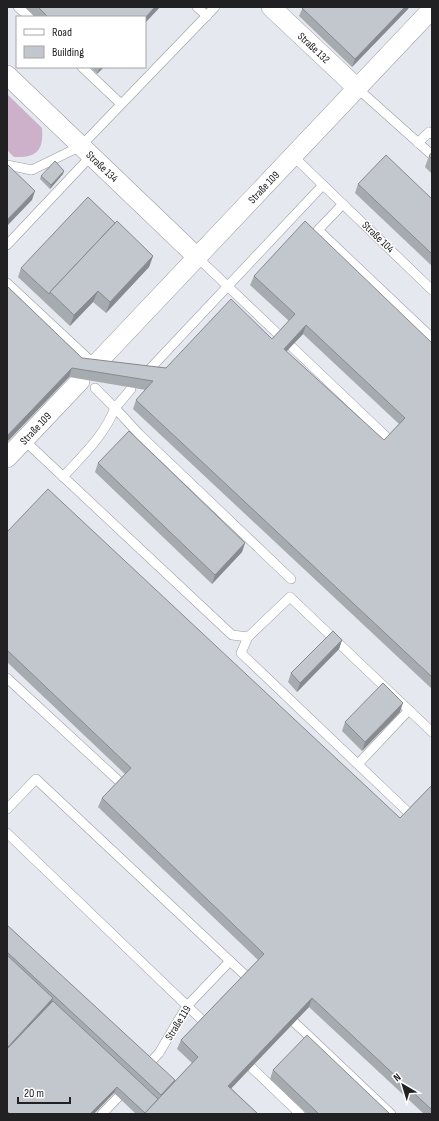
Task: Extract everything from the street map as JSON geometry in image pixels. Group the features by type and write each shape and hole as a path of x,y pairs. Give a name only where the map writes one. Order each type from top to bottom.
{"street":[{"name":"Straße 132","path":"271,7 357,88"},
{"name":"Straße 109","path":"95,365 432,9"},
{"name":"Straße 134","path":"7,75 198,257"},
{"name":"Straße 109","path":"7,458 24,440 87,384"}],"lane":[{"path":"18,7 28,16"},
{"path":"197,7 207,16"},
{"path":"7,244 86,151 121,104 215,7"},
{"path":"83,68 121,104"},
{"path":"357,88 432,155"},
{"path":"418,143 431,132"},
{"path":"7,165 32,170 86,151"},
{"name":"Straße 104","path":"293,156 432,290"},
{"path":"146,373 323,185"},
{"path":"343,204 318,230 432,338"},
{"path":"198,257 280,336"},
{"path":"7,283 95,365"},
{"path":"292,347 403,453"},
{"path":"87,384 115,408 139,434 291,579"},
{"path":"64,477 99,438 109,424 115,408 131,389"},
{"path":"24,440 232,635 248,637"},
{"path":"410,814 241,653 248,637 290,597 432,732"},
{"path":"7,678 121,783"},
{"path":"358,764 409,710"},
{"path":"7,809 36,778 247,977"},
{"path":"7,833 204,1022"},
{"name":"Straße 119","path":"146,1068 160,1053 187,1006 230,962"},
{"path":"294,1022 392,1114"},
{"path":"251,1067 300,1114"},
{"path":"102,1114 132,1082"}],"shaded area":[{"path":"7,94 42,128 42,142 40,148 37,152 28,156 14,157 7,150"}],"building":[{"path":"38,7 155,7 146,17 47,16"},
{"path":"405,7 355,59 302,8"},
{"path":"432,152 432,159 429,156"},
{"path":"386,155 432,199 432,254 358,184"},
{"path":"55,161 64,171 51,185 41,176"},
{"path":"7,164 35,191 7,220"},
{"path":"88,197 115,223 49,294 21,268"},
{"path":"117,221 153,256 110,302 98,291 74,315 50,292"},
{"path":"305,221 432,343 432,677 136,400 153,381 72,368 7,436 7,286 82,358 166,368 231,299 272,339 295,314 254,276","holes":["306,325 405,418 384,440 284,349"]},
{"path":"129,431 245,543 215,575 98,463"},
{"path":"48,489 400,818 432,785 432,1110 312,998 228,1086 258,1114 144,1114 198,1057 181,1040 264,954 102,798 131,768 7,650 7,532"},
{"path":"333,631 342,640 300,683 291,673"},
{"path":"383,683 403,703 365,742 345,722"},
{"path":"7,925 175,1080 161,1095 7,952"},
{"path":"7,955 53,998 7,1048"},
{"path":"53,1001 158,1099 145,1113 117,1087 90,1114 10,1114 7,1111 7,1049"},
{"path":"307,1035 390,1114 319,1114 273,1070"}]}
